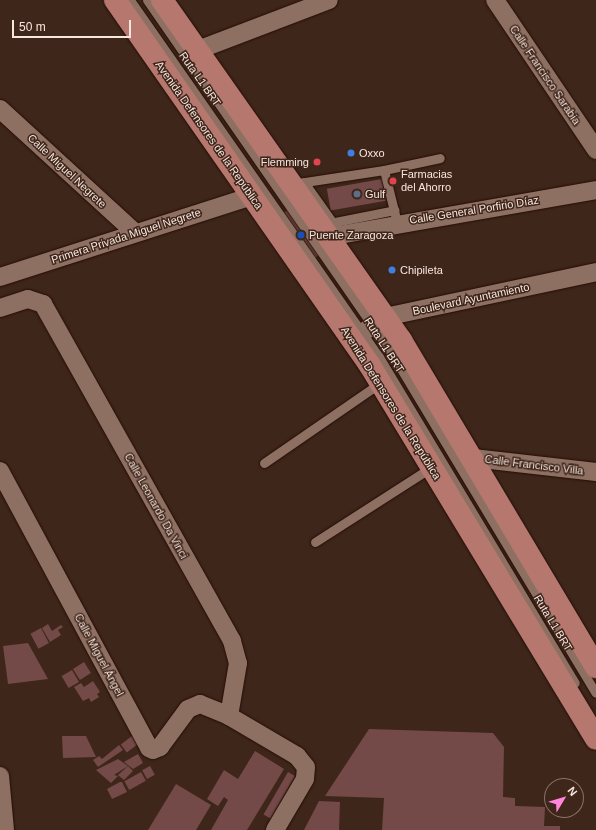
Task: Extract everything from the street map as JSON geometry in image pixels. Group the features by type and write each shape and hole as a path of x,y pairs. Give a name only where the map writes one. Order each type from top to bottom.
{"main road":[{"name":"Avenida Defensores de la República","path":"115,0 252,196 368,329 473,458 596,667"},
{"name":"Avenida Defensores de la República","path":"162,0 298,183 330,230 368,329 380,383 596,738"}],"street":[{"path":"198,50 329,0"},
{"name":"Calle Francisco Sarabia","path":"495,0 596,150"},
{"name":"Calle Miguel Negrete","path":"0,109 134,232"},
{"name":"Calle General Porfirio Díaz","path":"330,230 396,217 596,190"},
{"name":"Primera Privada Miguel Negrete","path":"0,277 134,232 252,196"},
{"name":"Boulevard Ayuntamiento","path":"368,329 596,272"},
{"name":"Calle Leonardo Da Vinci","path":"0,308 28,299 43,304 232,641 238,663 229,716"},
{"name":"Calle Francisco Villa","path":"473,458 596,472"},
{"name":"Calle Miguel Ángel","path":"0,471 149,748 153,750 160,747 194,706 200,704 229,716"},
{"path":"229,716 296,756 306,767 305,779 275,830"},
{"path":"0,776 5,830"}],"lane":[{"name":"Ruta L1 BRT","path":"130,0 368,329 580,691"},
{"name":"Ruta L1 BRT","path":"147,0 368,329 596,693"},
{"path":"298,183 384,170 440,158"},
{"path":"384,170 396,217"},
{"path":"264,463 380,383"},
{"path":"315,542 432,467"}],"building":[{"name":"Gulf","path":"382,179 386,201 331,210 327,189"},
{"path":"289,209 321,254 313,259 282,214"},
{"path":"48,624 52,631 61,625 63,627 58,630 61,635 50,642 42,628"},
{"path":"41,628 49,643 38,649 30,634"},
{"path":"28,643 48,679 8,684 3,646"},
{"path":"84,662 91,673 80,680 73,669"},
{"path":"72,670 79,682 69,688 62,676"},
{"path":"93,681 100,692 97,694 99,697 91,702 89,698 83,701 74,687 81,683 84,687"},
{"path":"369,729 493,733 504,747 503,797 515,798 515,806 544,807 544,826 560,826 560,830 382,830 384,798 325,796"},
{"path":"62,736 86,736 96,757 63,758"},
{"path":"132,736 138,744 127,752 121,744"},
{"path":"119,745 123,750 98,767 93,760 99,756 102,759"},
{"path":"255,751 284,769 247,830 211,830 228,800 224,797 218,806 207,799 224,770 238,779"},
{"path":"138,754 143,763 133,769 124,762"},
{"path":"118,759 128,766 114,775 118,776 111,783 96,770"},
{"path":"128,766 133,771 124,780 118,775"},
{"path":"150,766 155,775 147,779 142,770"},
{"path":"141,772 146,781 129,790 124,781"},
{"path":"288,772 295,776 270,818 264,814"},
{"path":"122,782 127,792 112,799 107,789"},
{"path":"176,784 211,805 196,830 148,830"},
{"path":"319,801 340,802 339,830 304,830"}],"place":[{"name":"Oxxo","path":"351,153"},
{"name":"Flemming","path":"317,162"},
{"name":"Farmacias del Ahorro","path":"393,181"},
{"name":"Gulf","path":"357,194"},
{"name":"Puente Zaragoza","path":"301,235"},
{"name":"Chipileta","path":"392,270"}]}
